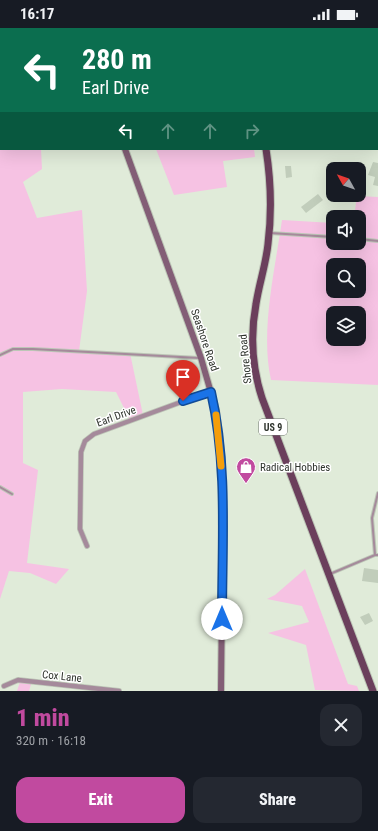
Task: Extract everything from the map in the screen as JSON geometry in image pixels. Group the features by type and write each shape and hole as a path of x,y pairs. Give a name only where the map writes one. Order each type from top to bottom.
{"main road":[{"name":"Shore Road","path":"266,150 270,184 269,233 265,263 254,315 253,348 256,374 262,398 373,691"}],"street":[{"name":"Seashore Road","path":"126,150 201,358 211,392 219,434 222,480 223,662 221,691"},
{"name":"Earl Drive","path":"87,546 80,529 81,452 85,441 94,434 211,392"},
{"name":"Cox Lane","path":"4,686 18,680 119,691"}],"lane":[{"path":"269,233 326,237"},
{"path":"366,240 378,241"},
{"path":"0,355 13,349 33,349 201,358"},
{"path":"0,488 12,494"},
{"path":"375,555 372,518 378,493"},
{"path":"329,574 378,555"}],"shaded area":[{"path":"0,150 41,150 42,169 23,182 37,218 82,210 87,291 79,351 130,353 143,415 130,420 116,392 62,389 23,392 23,463 38,470 27,563 69,569 56,584 30,573 9,571 0,599"},
{"path":"156,150 254,150 255,157 223,161 227,187 174,195"},
{"path":"366,196 378,197 378,385 271,380 268,361 268,321 282,220 326,223 326,250 366,250 366,210 355,210 356,202 366,202"},
{"path":"305,569 348,684 357,686 359,691 315,690 306,645 268,633 309,622 302,606 267,599 275,595"},
{"path":"21,679 32,681 29,691 17,691"}],"building":[{"path":"373,162 378,163 378,186 373,185 375,177 368,175"},
{"path":"285,166 291,166 292,177 286,178"},
{"path":"318,194 323,200 306,213 301,207"},
{"path":"364,568 378,570 378,583 362,581"},
{"path":"369,613 373,621 365,625 360,617"}],"slow traffic":[{"path":"216,415 221,452 221,466"}],"place":[{"name":"Radical Hobbies","path":"246,484"}],"route":[{"path":"183,401 211,392 216,410 221,452 223,502 222,619"}]}
